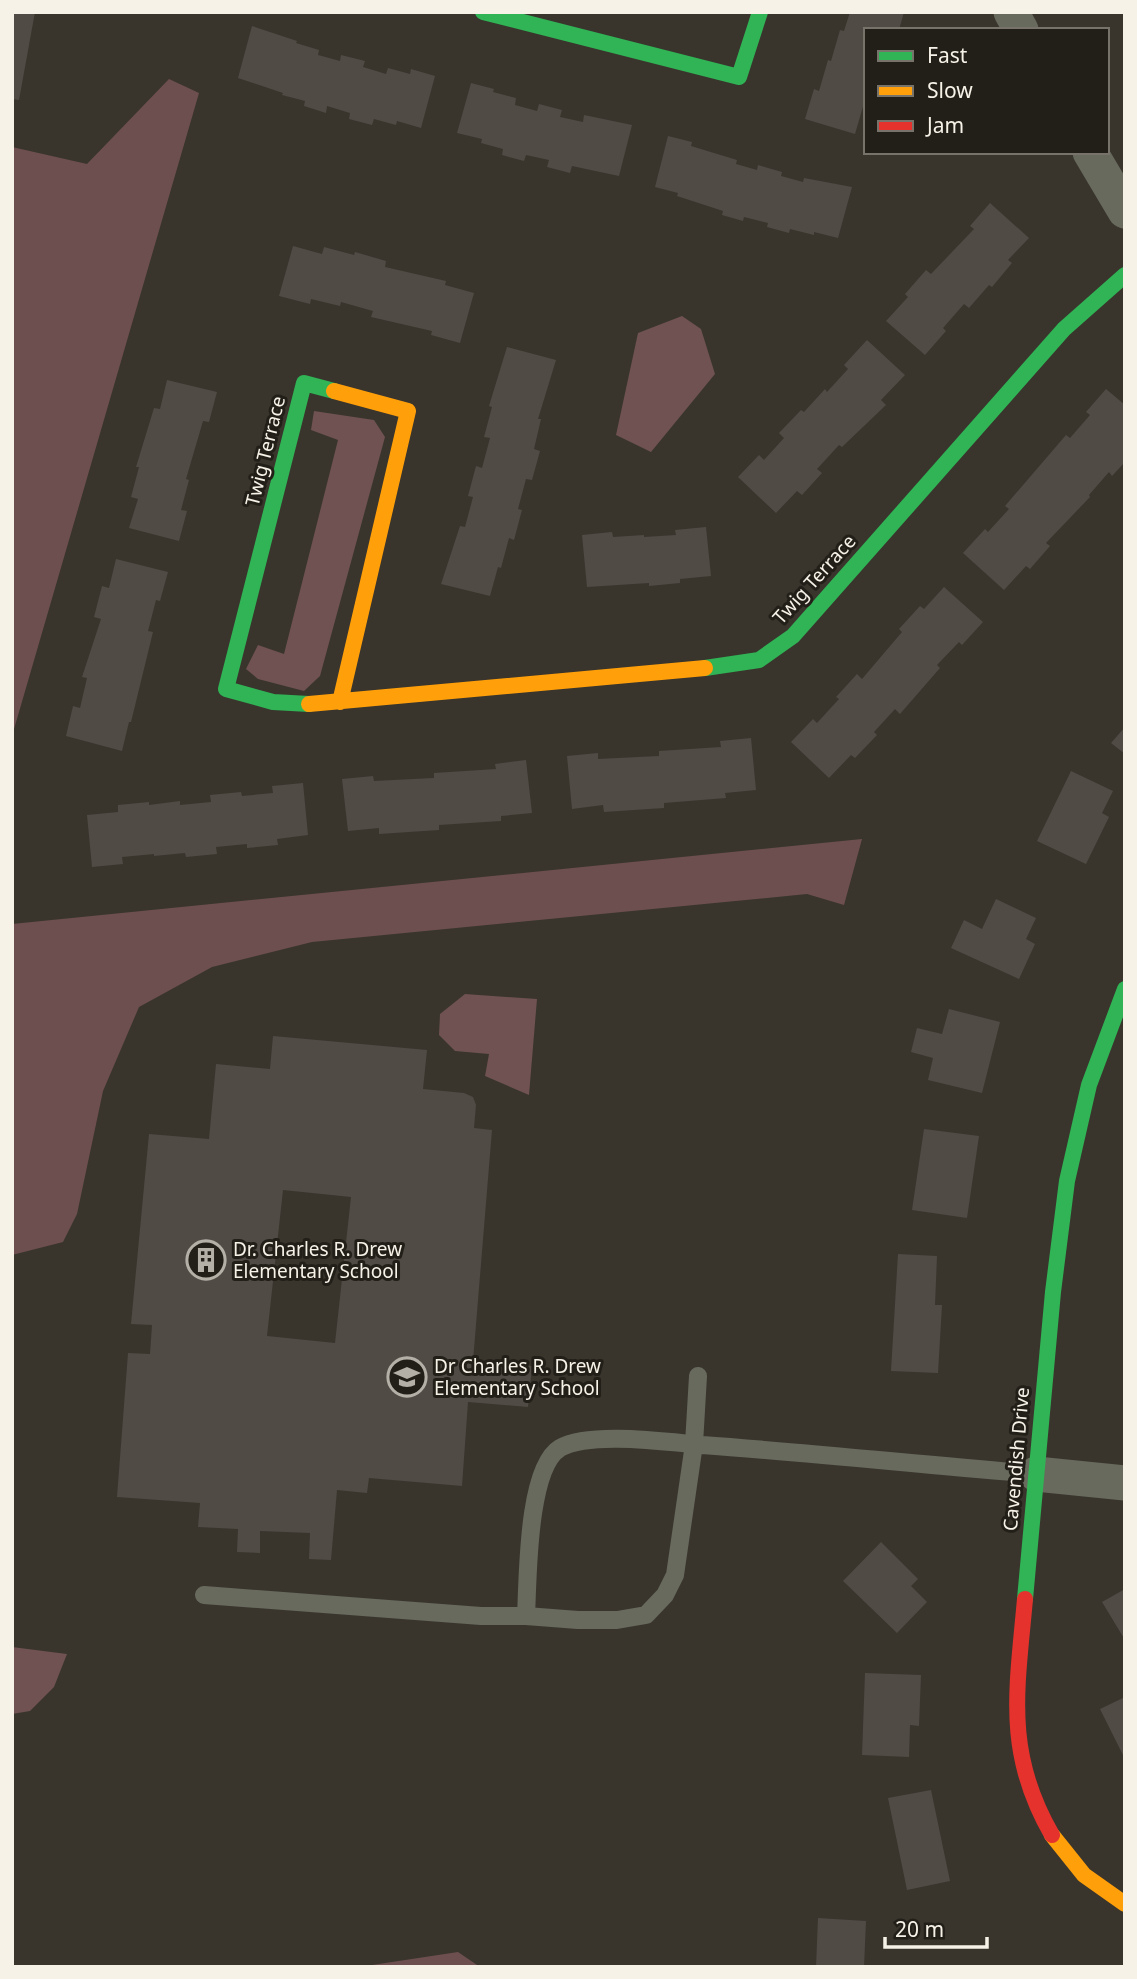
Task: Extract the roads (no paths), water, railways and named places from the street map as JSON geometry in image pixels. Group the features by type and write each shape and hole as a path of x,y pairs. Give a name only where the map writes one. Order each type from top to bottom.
{"street":[{"path":"482,12 739,77 760,12"},
{"path":"1012,12 1020,28"},
{"path":"1091,154 1125,211"},
{"name":"Twig Terrace","path":"340,702 408,411 304,383 226,689 273,702 340,702 718,667 759,660 793,636 1064,329 1125,275"},
{"name":"Cavendish Drive","path":"1125,989 1089,1085 1067,1181 1053,1292 1016,1696 1017,1733 1027,1784 1051,1834 1084,1875 1125,1904"},
{"path":"1036,1474 1125,1483"}],"lane":[{"path":"204,1595 481,1616 604,1620 646,1615 666,1595 675,1575 694,1444 698,1376"},
{"path":"526,1616 536,1497 542,1471 559,1449 587,1440 694,1444 1036,1474"}],"place":[{"name":"Dr. Charles R. Drew Elementary School","path":"206,1260"},
{"name":"Dr Charles R. Drew Elementary School","path":"407,1377"}]}
